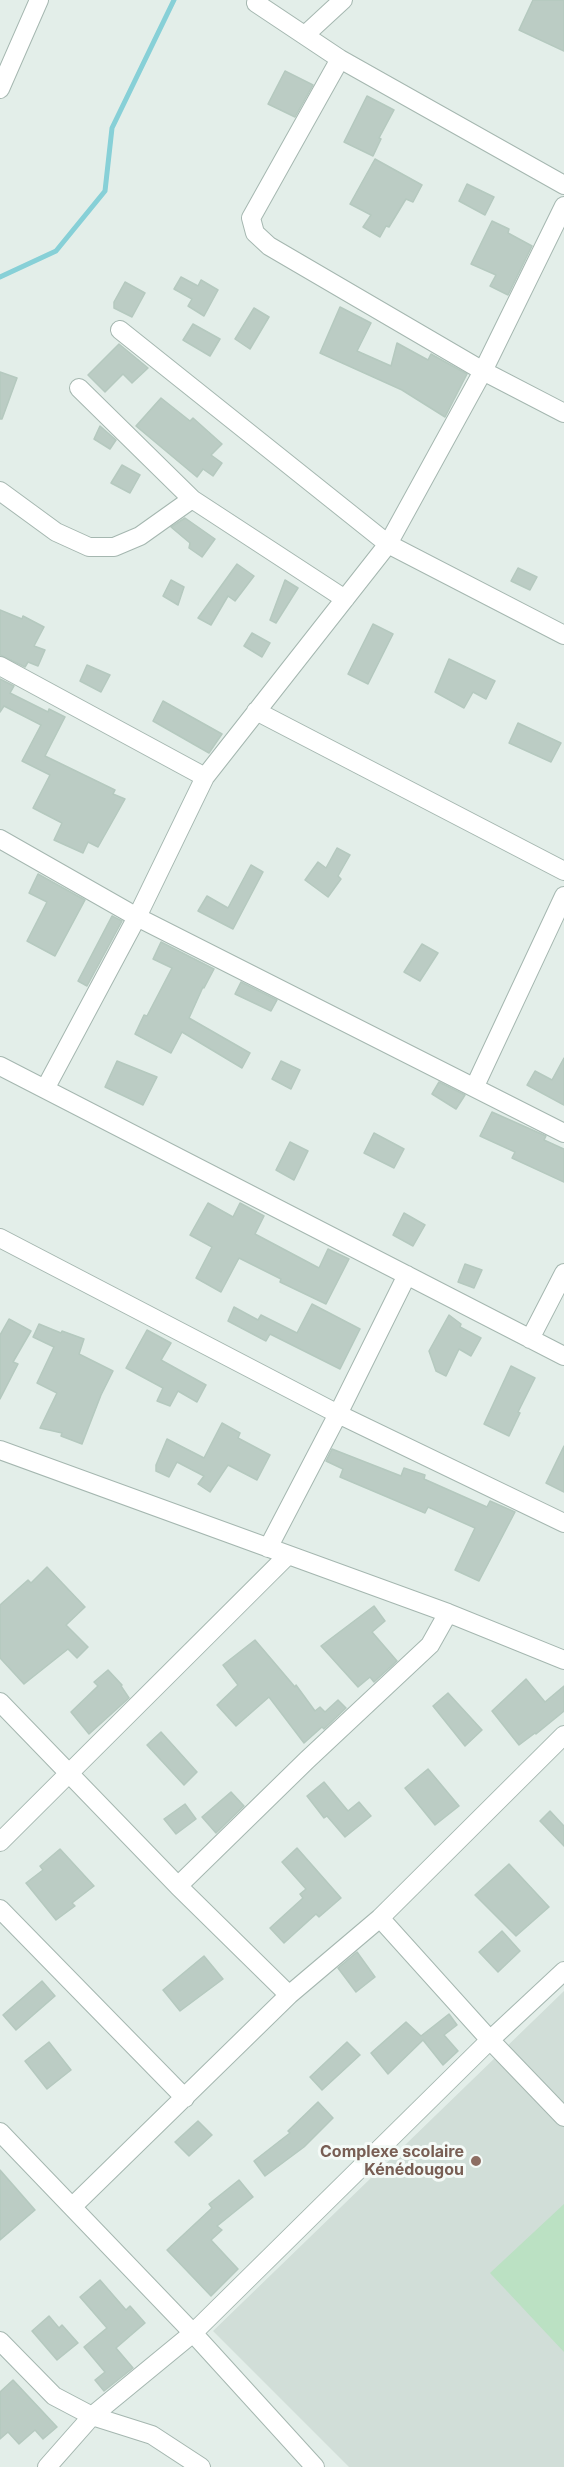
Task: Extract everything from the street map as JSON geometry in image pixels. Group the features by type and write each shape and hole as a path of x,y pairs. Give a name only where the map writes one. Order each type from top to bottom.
{"street":[{"path":"0,89 39,0"},
{"path":"305,35 343,0"},
{"path":"255,3 340,59 564,186"},
{"path":"340,59 251,218 255,233 269,246 483,371 564,413"},
{"path":"45,1089 137,917 204,777 388,544 483,371 564,206"},
{"path":"120,330 388,544 564,635"},
{"path":"79,388 192,499 345,599"},
{"path":"0,491 56,532 89,548 114,547 140,536 192,499"},
{"path":"0,666 204,777"},
{"path":"256,711 564,872"},
{"path":"0,839 137,917 564,1133"},
{"path":"475,1086 564,896"},
{"path":"0,1065 564,1356"},
{"path":"0,1238 338,1414 564,1524"},
{"path":"530,1339 564,1273"},
{"path":"268,1548 407,1275"},
{"path":"0,1450 448,1613 564,1660"},
{"path":"0,1842 288,1555"},
{"path":"178,1886 307,1760 430,1645 448,1613"},
{"path":"0,1702 178,1886 289,1995"},
{"path":"73,2206 289,1995 380,1918 564,1736"},
{"path":"0,1909 185,2098"},
{"path":"380,1918 490,2040 564,2117"},
{"path":"47,2467 92,2416 193,2333 490,2040 564,1971"},
{"path":"0,2132 193,2333 315,2467"},
{"path":"0,2341 54,2396 92,2416 152,2435 201,2467"}],"shaded area":[{"name":"Complexe scolaire Kénédougou","path":"564,1991 564,2467 349,2467 213,2331"}],"green space":[{"path":"564,2204 564,2352 490,2273"}],"building":[{"path":"533,0 564,0 564,51 519,30"},
{"path":"285,71 313,85 295,117 268,104"},
{"path":"367,96 394,110 379,138 381,139 373,156 344,142"},
{"path":"375,159 422,185 413,202 406,199 380,237 363,227 371,215 350,204"},
{"path":"467,184 494,197 485,215 459,201"},
{"path":"492,221 509,229 508,233 532,246 508,295 490,286 496,275 471,264"},
{"path":"181,277 198,286 201,280 218,290 204,316 188,306 192,299 174,289"},
{"path":"125,282 145,293 132,317 114,308 114,302"},
{"path":"340,307 371,323 357,351 391,366 397,343 428,360 431,354 467,374 445,417 402,390 320,353"},
{"path":"254,308 269,317 250,349 235,339"},
{"path":"193,324 220,339 210,356 183,340"},
{"path":"119,344 148,368 132,383 123,374 105,392 88,375"},
{"path":"0,372 17,378 2,419 0,419"},
{"path":"161,398 190,421 193,418 222,444 211,455 222,463 213,476 203,469 197,477 136,426"},
{"path":"100,426 116,440 110,449 94,439"},
{"path":"122,465 140,475 130,493 111,483"},
{"path":"185,518 215,539 202,557 189,548 190,543 171,527"},
{"path":"237,564 254,576 235,601 228,596 211,625 198,618"},
{"path":"518,568 537,577 530,590 511,581"},
{"path":"171,580 184,587 178,605 163,596"},
{"path":"285,580 298,588 276,623 270,620"},
{"path":"0,610 22,619 23,616 44,627 34,646 45,650 38,666 28,662 25,667 0,655"},
{"path":"373,624 393,634 368,684 348,674"},
{"path":"252,633 270,643 262,657 244,646"},
{"path":"449,659 495,681 486,699 473,692 464,708 435,692"},
{"path":"87,665 110,675 101,692 80,681"},
{"path":"0,679 14,686 10,693 48,712 49,709 65,717 45,756 115,790 113,794 125,799 98,847 88,842 83,853 54,840 62,823 33,808 50,775 22,761 41,725 4,706 0,712"},
{"path":"163,701 222,734 209,753 153,721"},
{"path":"518,723 561,743 551,762 509,743"},
{"path":"337,848 350,855 338,876 341,879 328,897 305,880 318,862 326,868"},
{"path":"251,865 263,872 233,929 198,911 207,896 228,908"},
{"path":"38,874 85,900 55,956 27,941 47,902 29,893"},
{"path":"112,916 122,921 87,986 78,981"},
{"path":"161,942 214,969 189,1018 250,1053 242,1068 182,1032 171,1053 135,1034 172,968 153,959"},
{"path":"422,944 438,953 420,981 404,972"},
{"path":"241,982 277,1000 271,1011 235,994"},
{"path":"564,1058 564,1105 527,1085 535,1071 552,1080"},
{"path":"117,1061 157,1077 143,1105 105,1087"},
{"path":"281,1061 300,1070 291,1089 272,1079"},
{"path":"439,1082 465,1095 456,1109 432,1094"},
{"path":"492,1112 546,1136 544,1140 564,1149 564,1182 512,1158 515,1152 480,1136"},
{"path":"374,1133 404,1149 394,1168 364,1153"},
{"path":"290,1142 308,1151 294,1180 276,1170"},
{"path":"208,1203 233,1217 240,1203 264,1216 255,1234 319,1268 328,1249 349,1259 326,1304 280,1282 281,1279 239,1258 221,1292 196,1278 212,1247 190,1235"},
{"path":"404,1213 425,1225 413,1246 393,1235"},
{"path":"465,1264 482,1270 474,1288 458,1282"},
{"path":"312,1304 360,1329 340,1369 270,1334 266,1341 228,1321 234,1307 258,1320 261,1315 297,1333"},
{"path":"449,1315 461,1324 460,1327 481,1338 471,1356 459,1349 446,1376 436,1371 429,1351"},
{"path":"9,1319 31,1331 13,1362 18,1364 0,1399 0,1335"},
{"path":"39,1324 84,1339 79,1354 113,1371 82,1444 61,1436 62,1433 40,1428 57,1393 37,1383 54,1347 33,1337"},
{"path":"147,1330 171,1343 161,1360 206,1385 197,1402 178,1391 170,1406 157,1401 163,1388 126,1368"},
{"path":"511,1366 535,1378 509,1436 484,1424"},
{"path":"222,1423 240,1433 238,1438 270,1455 257,1480 228,1465 210,1492 198,1484 204,1476 177,1462 169,1477 156,1471 156,1465 167,1439 204,1458"},
{"path":"564,1446 564,1492 546,1483"},
{"path":"332,1449 401,1476 404,1468 425,1475 424,1479 487,1507 490,1501 515,1512 479,1581 455,1570 475,1528 428,1507 425,1513 340,1477 343,1469 326,1461"},
{"path":"47,1567 85,1607 66,1625 88,1647 77,1658 68,1649 24,1684 0,1658 0,1605 28,1580 31,1583"},
{"path":"374,1606 385,1621 372,1632 397,1661 374,1682 370,1677 358,1687 321,1646"},
{"path":"255,1640 295,1687 296,1685 315,1711 320,1707 325,1712 338,1700 346,1708 324,1729 322,1727 304,1743 269,1697 236,1726 217,1705 238,1685 223,1665"},
{"path":"108,1670 122,1685 129,1698 89,1734 71,1712 98,1686 94,1682"},
{"path":"526,1679 545,1702 564,1686 564,1711 519,1745 492,1711"},
{"path":"448,1693 482,1730 465,1746 433,1706"},
{"path":"161,1732 197,1772 184,1785 147,1745"},
{"path":"428,1769 459,1806 435,1825 405,1788"},
{"path":"324,1782 348,1811 359,1802 371,1816 345,1837 327,1816 324,1818 307,1796"},
{"path":"231,1792 244,1806 216,1833 202,1817"},
{"path":"185,1804 196,1819 176,1834 164,1819"},
{"path":"550,1811 564,1826 564,1846 540,1821"},
{"path":"297,1848 341,1898 319,1917 316,1914 284,1943 270,1928 303,1898 300,1894 306,1889 282,1862"},
{"path":"60,1849 94,1886 72,1903 75,1906 56,1920 26,1883 43,1870 40,1866"},
{"path":"509,1864 549,1907 516,1936 475,1895"},
{"path":"502,1931 520,1951 498,1972 479,1952"},
{"path":"357,1952 375,1977 356,1992 338,1968"},
{"path":"204,1956 223,1979 180,2011 163,1990"},
{"path":"42,1981 55,1996 16,2030 3,2015"},
{"path":"449,2014 457,2025 444,2035 458,2051 443,2065 423,2040 388,2074 371,2053 406,2022 421,2036"},
{"path":"49,2042 71,2070 47,2089 25,2061"},
{"path":"347,2042 360,2055 322,2090 310,2077"},
{"path":"318,2102 333,2118 304,2147 265,2176 254,2161 290,2133 288,2131"},
{"path":"198,2121 212,2135 189,2156 175,2142"},
{"path":"0,2170 35,2210 0,2240"},
{"path":"239,2180 253,2197 217,2226 222,2230 211,2240 238,2269 211,2296 167,2250 212,2208 209,2204"},
{"path":"100,2280 126,2310 130,2306 145,2323 116,2348 133,2368 104,2391 95,2380 105,2372 84,2347 107,2328 80,2297"},
{"path":"49,2316 59,2328 62,2325 78,2343 57,2360 32,2331"},
{"path":"13,2380 57,2427 43,2439 35,2430 19,2444 8,2432 0,2439 0,2392"}],"waterway":[{"path":"0,277 56,251 105,191 112,128 174,0"}],"place":[{"name":"Complexe scolaire Kénédougou","path":"476,2161"}]}
